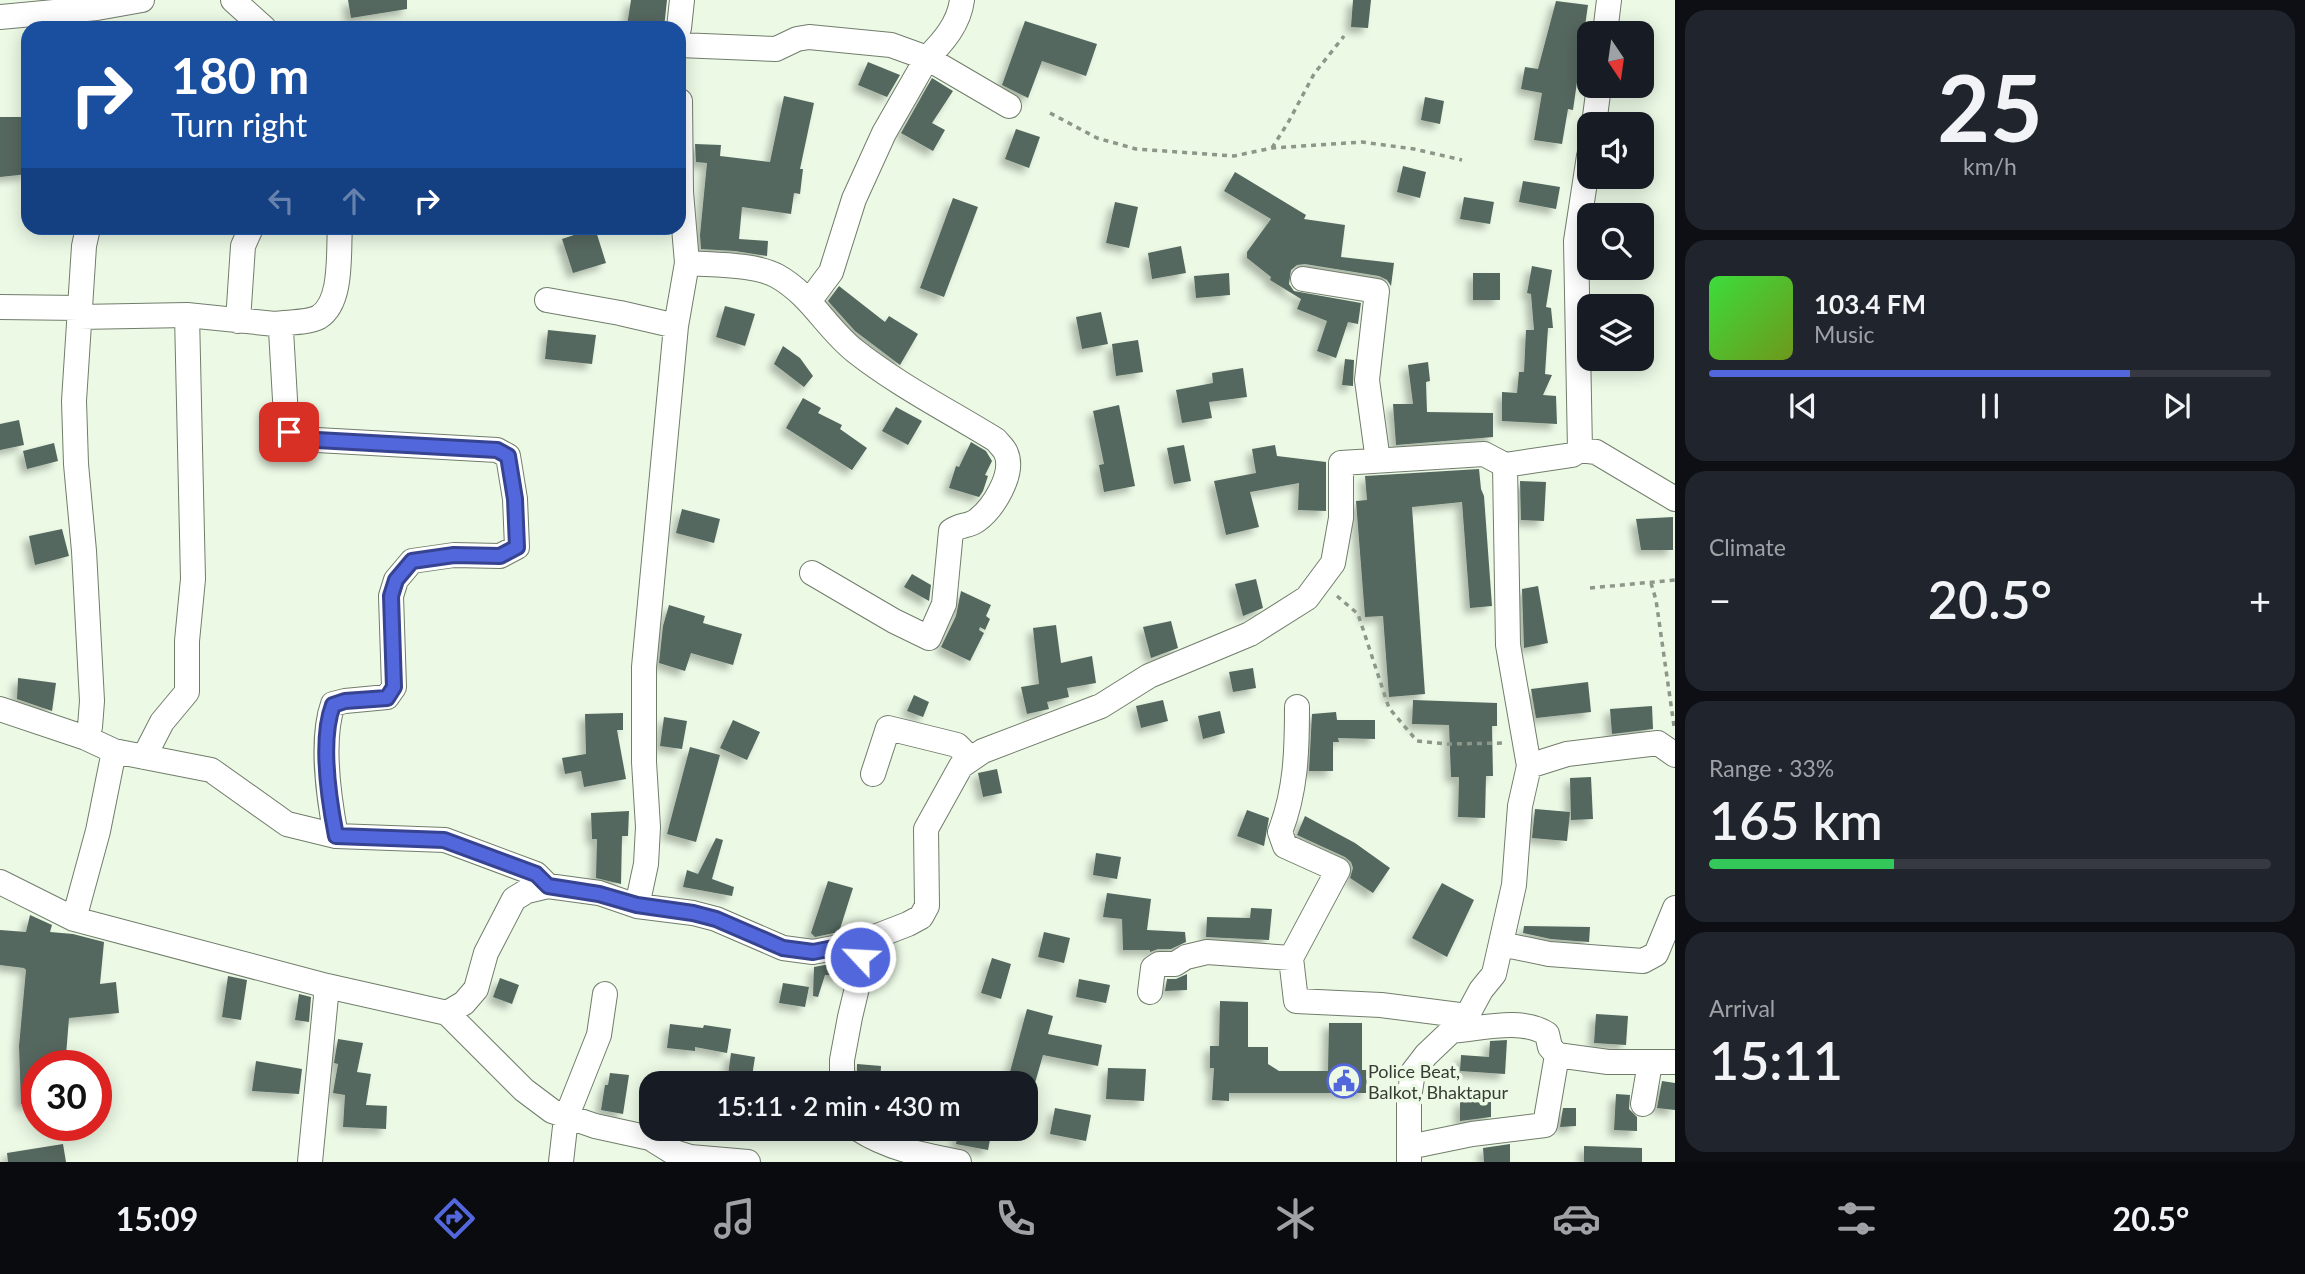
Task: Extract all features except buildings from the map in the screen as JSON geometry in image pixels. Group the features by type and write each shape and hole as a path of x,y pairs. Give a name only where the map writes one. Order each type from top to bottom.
{"street":[{"path":"233,0 256,21"},
{"path":"679,21 682,0"},
{"path":"810,300 831,272 853,199 884,133 927,58 945,41 961,10 962,0"},
{"path":"1606,21 1609,0"},
{"path":"0,17 100,18 130,1"},
{"path":"686,45 776,49 797,39 809,37 891,45 927,58 1009,106"},
{"path":"1580,450 1576,241 1584,189"},
{"path":"86,235 74,401 92,701 90,727 86,738"},
{"path":"238,321 243,246 248,235"},
{"path":"0,307 80,313 187,316 275,324 317,318 331,305 336,288 340,235"},
{"path":"637,905 646,864 648,827 644,762 644,667 676,326 687,263 685,235"},
{"path":"687,263 756,270 776,275 810,300 853,349 902,383 996,439 1007,454 1008,474 991,507 974,523 951,531 944,604 929,638 894,621 812,573"},
{"path":"1303,279 1377,291 1367,380 1378,461"},
{"path":"547,300 676,326"},
{"path":"144,757 162,722 187,692 187,641 192,579 187,316"},
{"path":"275,324 281,330 289,432 299,439 497,450 508,456 515,499 517,547 500,556 454,555 412,561 396,580 391,596 394,687 387,698 345,701 333,705 328,717 328,793 336,836"},
{"path":"447,1013 464,1003 476,989 486,953 514,899 527,891 548,886 705,916 783,948 813,952 859,943 921,917 927,906 926,829 961,766 983,751 1101,706 1149,676 1250,634 1307,598 1332,563 1341,518 1341,463 1484,454 1505,465 1572,455 1580,450 1596,452 1675,499"},
{"path":"1505,465 1508,645 1527,754 1514,885 1494,974 1459,1023 1426,1055 1413,1072 1409,1098 1409,1154 1472,1134 1545,1125 1557,1055"},
{"path":"1297,707 1297,766 1290,808 1280,832 1285,846 1338,870 1291,958 1296,1001 1381,1005 1459,1023 1536,1027 1547,1034 1550,1046 1557,1055 1608,1062 1675,1062"},
{"path":"0,709 86,738 114,751 211,770 287,824 336,836 444,840 536,874 548,886"},
{"path":"873,774 888,728 957,745 970,758"},
{"path":"1527,754 1567,754 1658,743 1675,755"},
{"path":"74,919 96,843 114,751"},
{"path":"0,882 74,919 327,986 447,1013 539,1103 566,1118 643,1135 671,1151 690,1157 748,1162"},
{"path":"1501,944 1549,954 1643,961 1656,954 1675,908"},
{"path":"842,1071 842,1059 861,971 859,943"},
{"path":"1150,992 1153,968 1159,964 1175,964 1186,957 1207,952 1291,958"},
{"path":"310,1162 327,986"},
{"path":"561,1162 566,1118 599,1035 606,994"},
{"path":"1643,1104 1650,1063"},
{"path":"879,1141 906,1151 959,1162"}],"path":[{"path":"1272,148 1314,74 1344,36"},
{"path":"1051,113 1097,138 1136,149 1234,156 1272,148 1362,142 1414,149 1462,160"},
{"path":"1590,588 1675,580"},
{"path":"1651,583 1656,600 1675,732"},
{"path":"1307,598 1336,596 1358,614 1389,708 1418,741 1527,754"}],"place":[{"name":"Police Beat, Balkot, Bhaktapur","path":"1344,1081"}],"route":[{"path":"289,432 299,439 497,450 508,456 515,499 517,547 500,556 454,555 412,561 396,580 391,596 394,687 387,698 345,701 333,705 328,717 328,793 336,836 444,840 536,874 548,886 716,919 783,948 813,952 859,943 860,957"}]}
